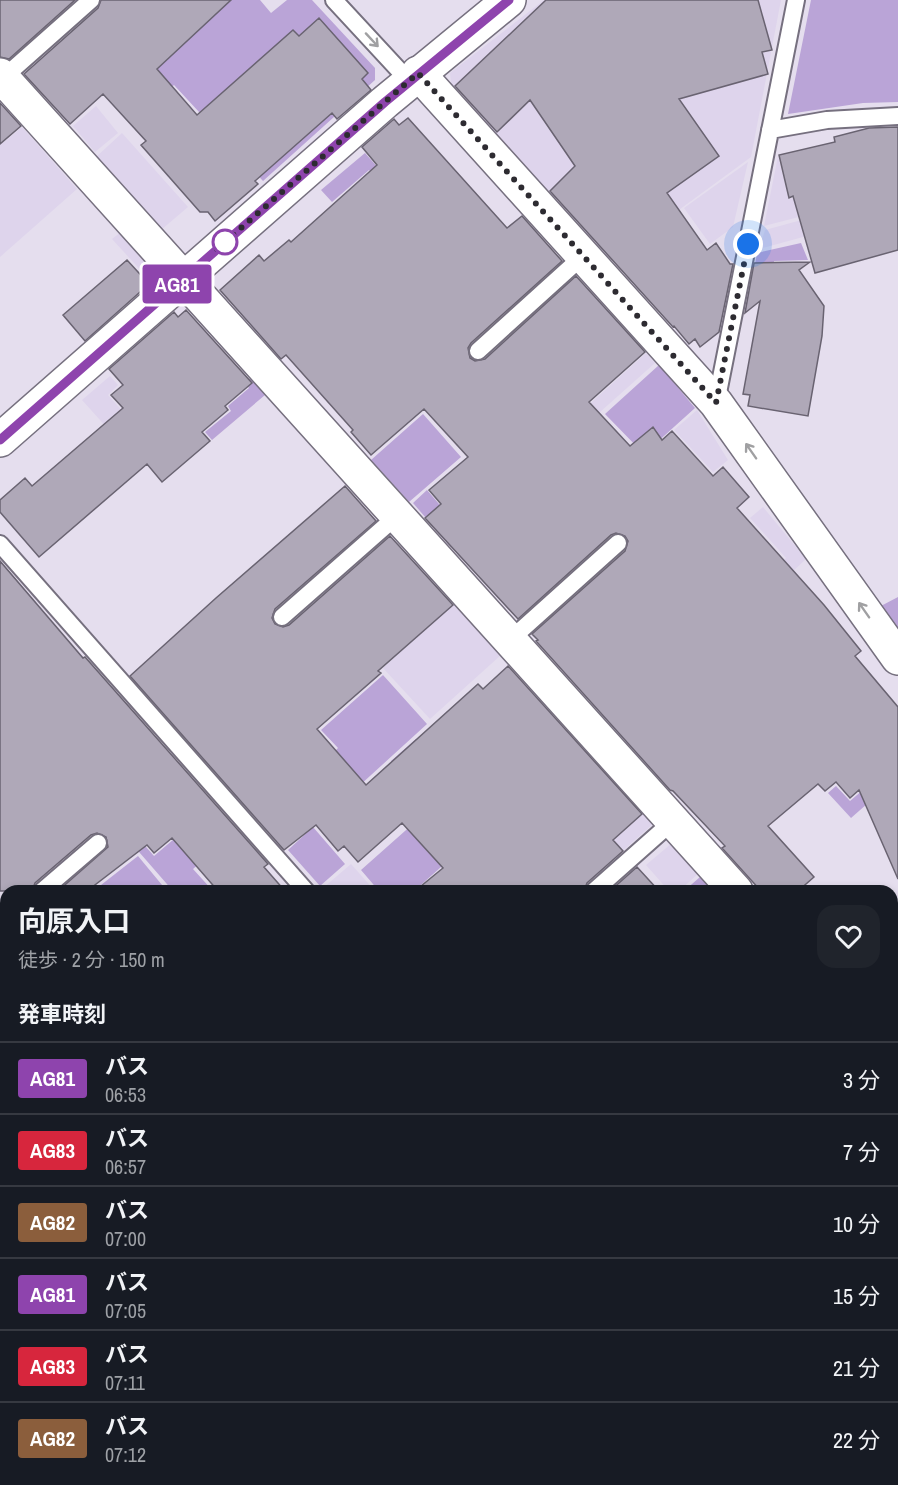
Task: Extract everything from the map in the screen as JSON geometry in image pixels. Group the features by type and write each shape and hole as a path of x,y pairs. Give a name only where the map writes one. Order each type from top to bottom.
{"street":[{"path":"0,440 414,77 509,0"},
{"path":"1,76 731,885"},
{"path":"414,77 584,255 716,403 898,658"}],"lane":[{"path":"1,76 91,0"},
{"path":"334,0 414,77"},
{"path":"716,403 796,0"},
{"path":"770,130 827,120 898,116"},
{"path":"478,351 584,255"},
{"path":"282,617 398,514"},
{"path":"510,640 618,543"},
{"path":"0,544 301,885"},
{"path":"601,885 673,821"},
{"path":"49,885 98,843"}],"shaded area":[{"path":"112,0 260,0 271,13 287,0 312,0 375,68 375,80 263,181 174,85 160,97"},
{"path":"544,0 781,0 751,157 608,262 452,93 450,73"},
{"path":"811,0 898,0 898,102 863,103 788,114"},
{"path":"96,106 118,133 95,152 73,126"},
{"path":"22,127 77,189 0,257 0,137 4,142"},
{"path":"122,133 188,207 161,230 96,157"},
{"path":"365,153 439,237 414,220 369,170 332,202 321,190"},
{"path":"778,156 789,199 820,192 845,205 764,226"},
{"path":"748,162 733,227 710,244 684,208"},
{"path":"849,207 872,218 759,249 765,230"},
{"path":"121,232 154,266 145,275 112,239"},
{"path":"801,243 808,260 774,261 773,282 752,281 757,253"},
{"path":"646,353 655,363 581,429 572,420"},
{"path":"659,365 695,408 644,454 605,414"},
{"path":"110,376 118,385 108,395 135,425 118,440 82,400"},
{"path":"251,378 265,395 212,440 205,432 231,411 228,406 249,388 245,383"},
{"path":"697,410 728,460 713,472 674,430"},
{"path":"423,414 461,457 409,502 371,460"},
{"path":"427,490 445,511 518,490 451,547 413,503"},
{"path":"763,507 806,559 729,631 719,621 786,558 750,518"},
{"path":"898,597 898,633 879,607"},
{"path":"454,603 501,655 430,719 383,668"},
{"path":"383,675 427,724 359,786 331,755 338,748 321,730"},
{"path":"416,739 482,813 476,836 421,885 374,885 361,870 432,807 391,761"},
{"path":"883,773 892,782 851,818 828,793 836,786 850,801"},
{"path":"622,788 654,823 608,864 598,854 629,826 623,819 616,794"},
{"path":"313,827 345,864 319,885 288,850"},
{"path":"187,828 210,854 193,869 208,885 168,885 126,837 132,831 154,856"},
{"path":"672,843 699,873 686,885 664,885 646,865"},
{"path":"138,856 162,885 101,885"},
{"path":"351,864 370,885 326,885"},
{"path":"700,877 707,885 691,885"}],"building":[{"path":"0,0 75,0 9,59 0,57"},
{"path":"101,0 231,0 157,69 197,115 293,30 299,36 319,18 368,73 362,79 371,90 337,119 332,113 255,181 258,184 215,221 208,212 200,212 141,145 146,141 103,94 70,124 24,74 98,8"},
{"path":"546,0 758,0 772,50 762,52 768,74 679,99 719,156 667,193 707,250 716,243 730,264 733,264 719,332 700,347 695,339 689,344 550,191 575,166 530,100 497,132 455,86"},
{"path":"0,103 21,126 0,144"},
{"path":"408,118 507,228 522,216 562,261 471,343 468,348 470,358 475,361 485,359 576,276 645,352 589,402 630,446 653,427 662,440 672,431 713,476 723,467 749,497 737,508 824,605 861,651 855,656 898,707 898,879 859,790 850,798 836,782 825,791 818,784 768,826 814,877 805,885 756,885 722,848 725,846 670,790 532,634 625,551 628,541 625,536 616,533 611,535 518,619 425,518 441,504 429,490 468,457 424,409 371,455 351,432 353,430 286,355 281,359 220,290 259,255 264,261 289,240 291,242 377,165 362,147 394,119 399,125"},
{"path":"898,127 898,250 815,273 793,196 789,198 779,155 835,142 834,137 869,128"},
{"path":"127,260 149,284 85,341 63,315"},
{"path":"810,262 799,270 824,306 822,336 808,416 748,406 750,395 743,394 760,301 745,313 754,263"},
{"path":"186,310 252,383 225,406 228,410 202,432 210,441 162,482 147,464 39,557 0,512 0,500 25,478 32,486 123,408 111,395 123,385 109,369 174,312 178,317"},
{"path":"345,486 376,521 275,609 272,618 275,624 283,627 289,625 390,536 453,605 317,729 366,785 478,684 483,689 508,666 642,814 613,840 623,851 586,885 422,885 443,868 402,823 358,862 344,846 338,851 316,825 284,850 130,676"},
{"path":"0,561 83,658 85,657 268,864 264,867 280,885 213,885 172,838 154,853 147,845 95,885 65,885 108,847 106,837 97,833 91,835 34,885 0,885"},
{"path":"637,867 654,885 617,885"}],"bus line":[{"name":"AG81","path":"0,440 418,73 509,0"}],"route":[{"path":"225,242 217,249 418,73 716,403 748,244"}]}
